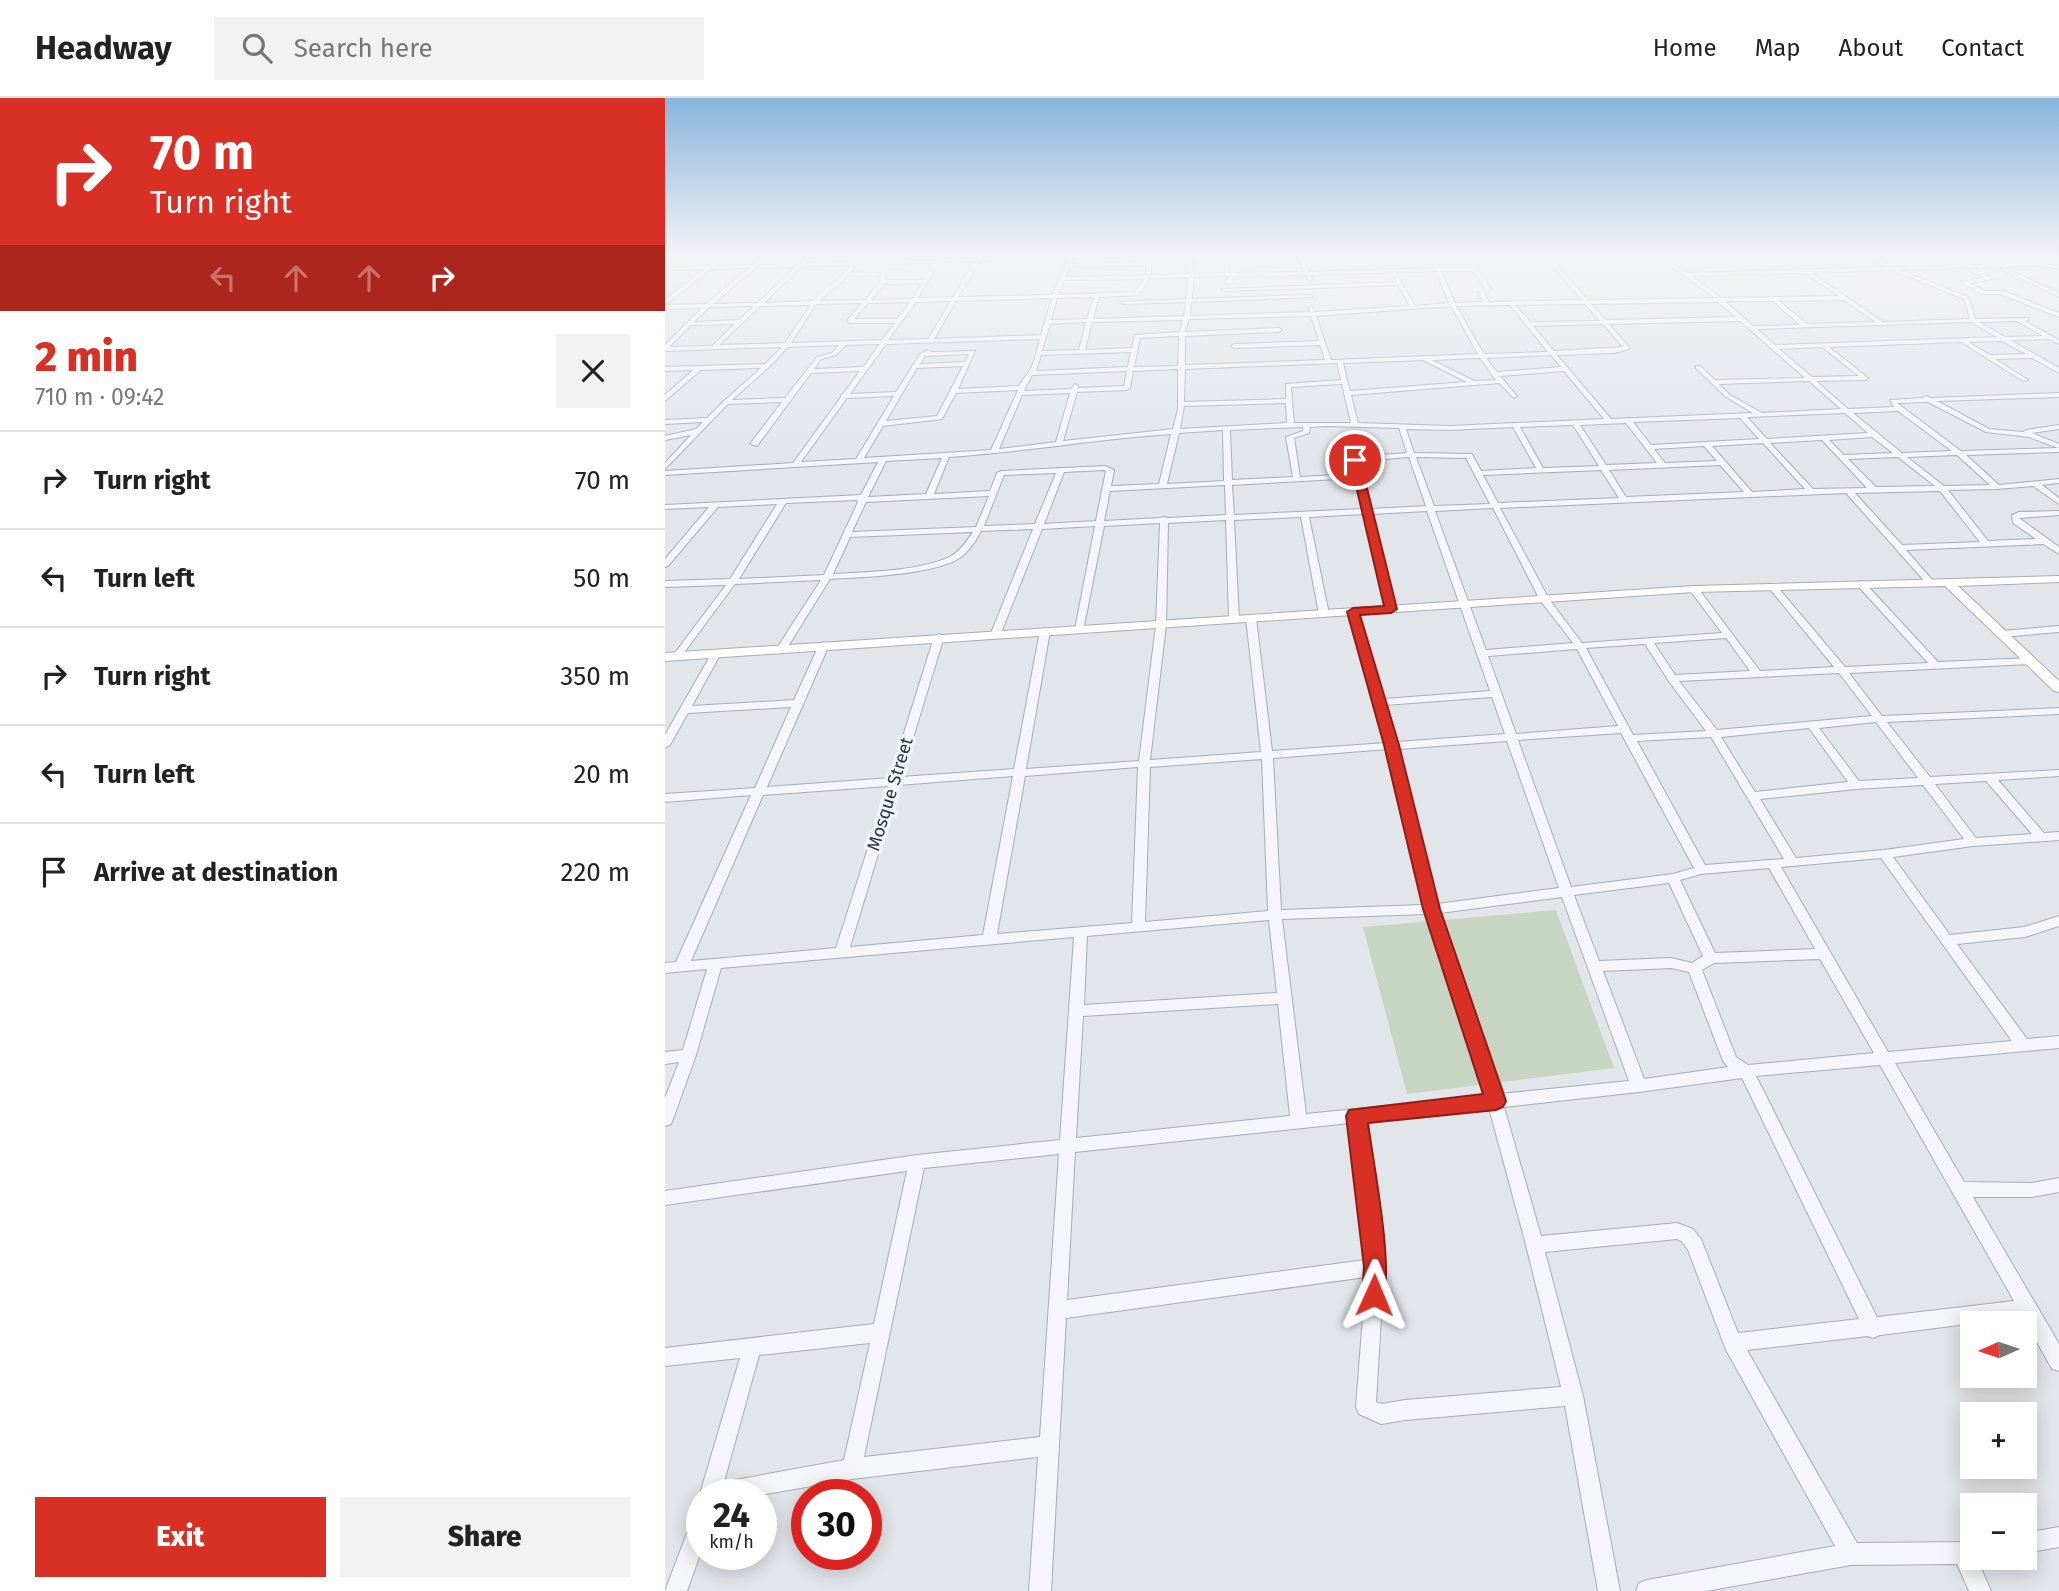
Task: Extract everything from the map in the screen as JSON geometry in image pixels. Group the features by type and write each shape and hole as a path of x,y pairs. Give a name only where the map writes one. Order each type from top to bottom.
{"street":[{"path":"665,348 691,325"},
{"path":"714,347 738,325"},
{"path":"665,467 726,402 786,346 800,325"},
{"path":"796,464 895,325"},
{"path":"859,460 942,325"},
{"path":"994,452 1020,391 1034,369 1046,325"},
{"path":"1081,352 1090,325"},
{"path":"1162,487 1181,404 1182,334 1185,325"},
{"path":"1278,325 1283,344"},
{"path":"1316,325 1328,361"},
{"path":"1465,325 1482,355 1514,396"},
{"path":"1528,325 1609,421"},
{"path":"1030,373 1550,354 1627,348 1608,325"},
{"path":"1747,325 1874,435 1941,487 1986,544"},
{"path":"1751,328 1855,325"},
{"path":"1980,325 2059,371"},
{"path":"2028,325 2059,342"},
{"path":"953,391 1126,388 1137,336 1279,330"},
{"path":"1224,365 1230,350 1241,339 1241,332"},
{"path":"665,348 1042,337"},
{"path":"1773,347 2051,337"},
{"path":"1962,340 2025,380"},
{"path":"1230,350 1322,343"},
{"path":"754,444 821,355 834,354 844,344"},
{"path":"1714,382 1865,378 1823,345"},
{"path":"1037,354 1134,350"},
{"path":"881,424 937,420 972,352 923,354"},
{"path":"1989,357 2035,356"},
{"path":"1422,358 1474,382"},
{"path":"1339,360 1355,425"},
{"path":"1295,362 1298,384"},
{"path":"915,366 967,364"},
{"path":"665,369 767,366"},
{"path":"1698,367 1731,398 1759,414"},
{"path":"665,399 699,369"},
{"path":"809,371 863,369"},
{"path":"1347,393 1474,382 1565,369"},
{"path":"1059,443 1080,371"},
{"path":"1291,425 1288,385 1344,382"},
{"path":"665,385 682,384"},
{"path":"843,397 899,394"},
{"path":"2049,395 2059,405"},
{"path":"1997,486 1892,401 2059,395"},
{"path":"1926,398 1988,431 2022,433 2059,427"},
{"path":"726,402 787,400"},
{"path":"1181,404 1289,401"},
{"path":"665,473 994,452 1175,431 1226,428 1306,424 1450,428 1899,409"},
{"path":"1741,415 1811,491"},
{"path":"665,422 709,420"},
{"path":"1628,420 1663,466"},
{"path":"1575,422 1624,500"},
{"path":"1297,480 1290,437 1307,432 1306,424"},
{"path":"1515,424 1541,471"},
{"path":"1226,428 1234,619"},
{"path":"1402,428 1567,893 1639,1086"},
{"path":"1450,428 1455,440"},
{"path":"665,438 699,431"},
{"path":"2022,433 2059,448"},
{"path":"1649,447 1874,435"},
{"path":"1823,437 1873,489"},
{"path":"1706,444 1750,494"},
{"path":"1841,457 2059,448"},
{"path":"1391,609 1355,460 1357,457 1461,453 1471,456 1494,506 1545,600 1581,648 1701,870"},
{"path":"928,498 947,454"},
{"path":"782,648 828,576 861,499 883,458"},
{"path":"1479,473 1720,463"},
{"path":"665,584 828,576 939,564 957,556 980,529 1001,473 1109,469 1080,629"},
{"path":"996,633 1061,470"},
{"path":"1106,489 1359,476"},
{"path":"847,535 1811,491 1997,486 2059,481"},
{"path":"2034,483 2059,502"},
{"path":"1848,490 1931,583"},
{"path":"665,507 928,498 993,493"},
{"path":"671,657 733,581 783,501"},
{"path":"665,564 715,505"},
{"path":"2059,513 2019,514 2015,517 2016,521 2059,551"},
{"path":"1304,514 1324,614"},
{"path":"1138,928 1144,763 1161,625 1164,520"},
{"path":"1900,548 2046,541"},
{"path":"671,657 939,636 1161,625 1694,589 2059,579"},
{"path":"1861,584 1934,664"},
{"path":"1950,584 2059,688"},
{"path":"1772,586 1842,670 1973,842"},
{"path":"1694,589 1756,672"},
{"path":"1353,612 1392,745 1432,909 1496,1101 1535,1245 1573,1396 1609,1591"},
{"path":"1251,618 1267,754 1275,915 1299,1123"},
{"path":"2002,634 2059,629"},
{"path":"989,941 1045,631"},
{"path":"1483,653 1581,648 1728,635"},
{"name":"Mosque Street","path":"842,952 939,636"},
{"path":"1648,641 1714,734 1792,861"},
{"path":"681,967 824,645"},
{"path":"665,745 716,653"},
{"path":"1672,678 2031,661"},
{"path":"1380,702 1498,694"},
{"path":"685,710 799,703"},
{"path":"665,798 1513,736 1714,734 1877,719 2059,711"},
{"path":"1812,725 1856,785"},
{"path":"1751,796 1856,785 2059,773"},
{"path":"1989,777 2040,836"},
{"path":"665,968 1275,915 1432,909 1673,878 1701,870 1973,842 2059,836"},
{"path":"1884,853 2023,1045"},
{"path":"1772,863 2059,1362"},
{"path":"1673,878 1711,958"},
{"path":"1948,940 2025,932 2059,921"},
{"path":"1040,1591 1081,932"},
{"path":"1595,966 1671,963 1694,968 1711,958 1823,954"},
{"path":"665,1119 689,1055 716,965"},
{"path":"1694,968 1730,1061 1746,1071 1873,1329"},
{"path":"1076,1011 1285,998"},
{"path":"665,1198 917,1162 1639,1086 1746,1071 2059,1042"},
{"path":"665,1058 689,1055"},
{"path":"1357,1116 1375,1267 1366,1407 1381,1414 1573,1396"},
{"path":"852,1469 917,1162"},
{"path":"1958,1189 2032,1190 2059,1185"},
{"path":"1535,1245 1677,1231 1687,1235 1695,1245 1733,1343 1851,1554"},
{"path":"1057,1310 1375,1267"},
{"path":"1733,1343 1873,1329 2027,1308"},
{"path":"665,1357 881,1332"},
{"path":"714,1479 752,1348"},
{"path":"777,1482 852,1469 1048,1446"},
{"path":"2037,1541 2059,1537"},
{"path":"1647,1591 1851,1554 1960,1553"},
{"path":"676,1591 686,1563"},
{"path":"1973,1570 1980,1591"}],"green space":[{"path":"1556,910 1614,1068 1407,1094 1363,927"}],"route":[{"path":"1355,460 1391,609 1353,612 1392,745 1432,909 1496,1101 1357,1116 1375,1267 1374,1295"}]}
